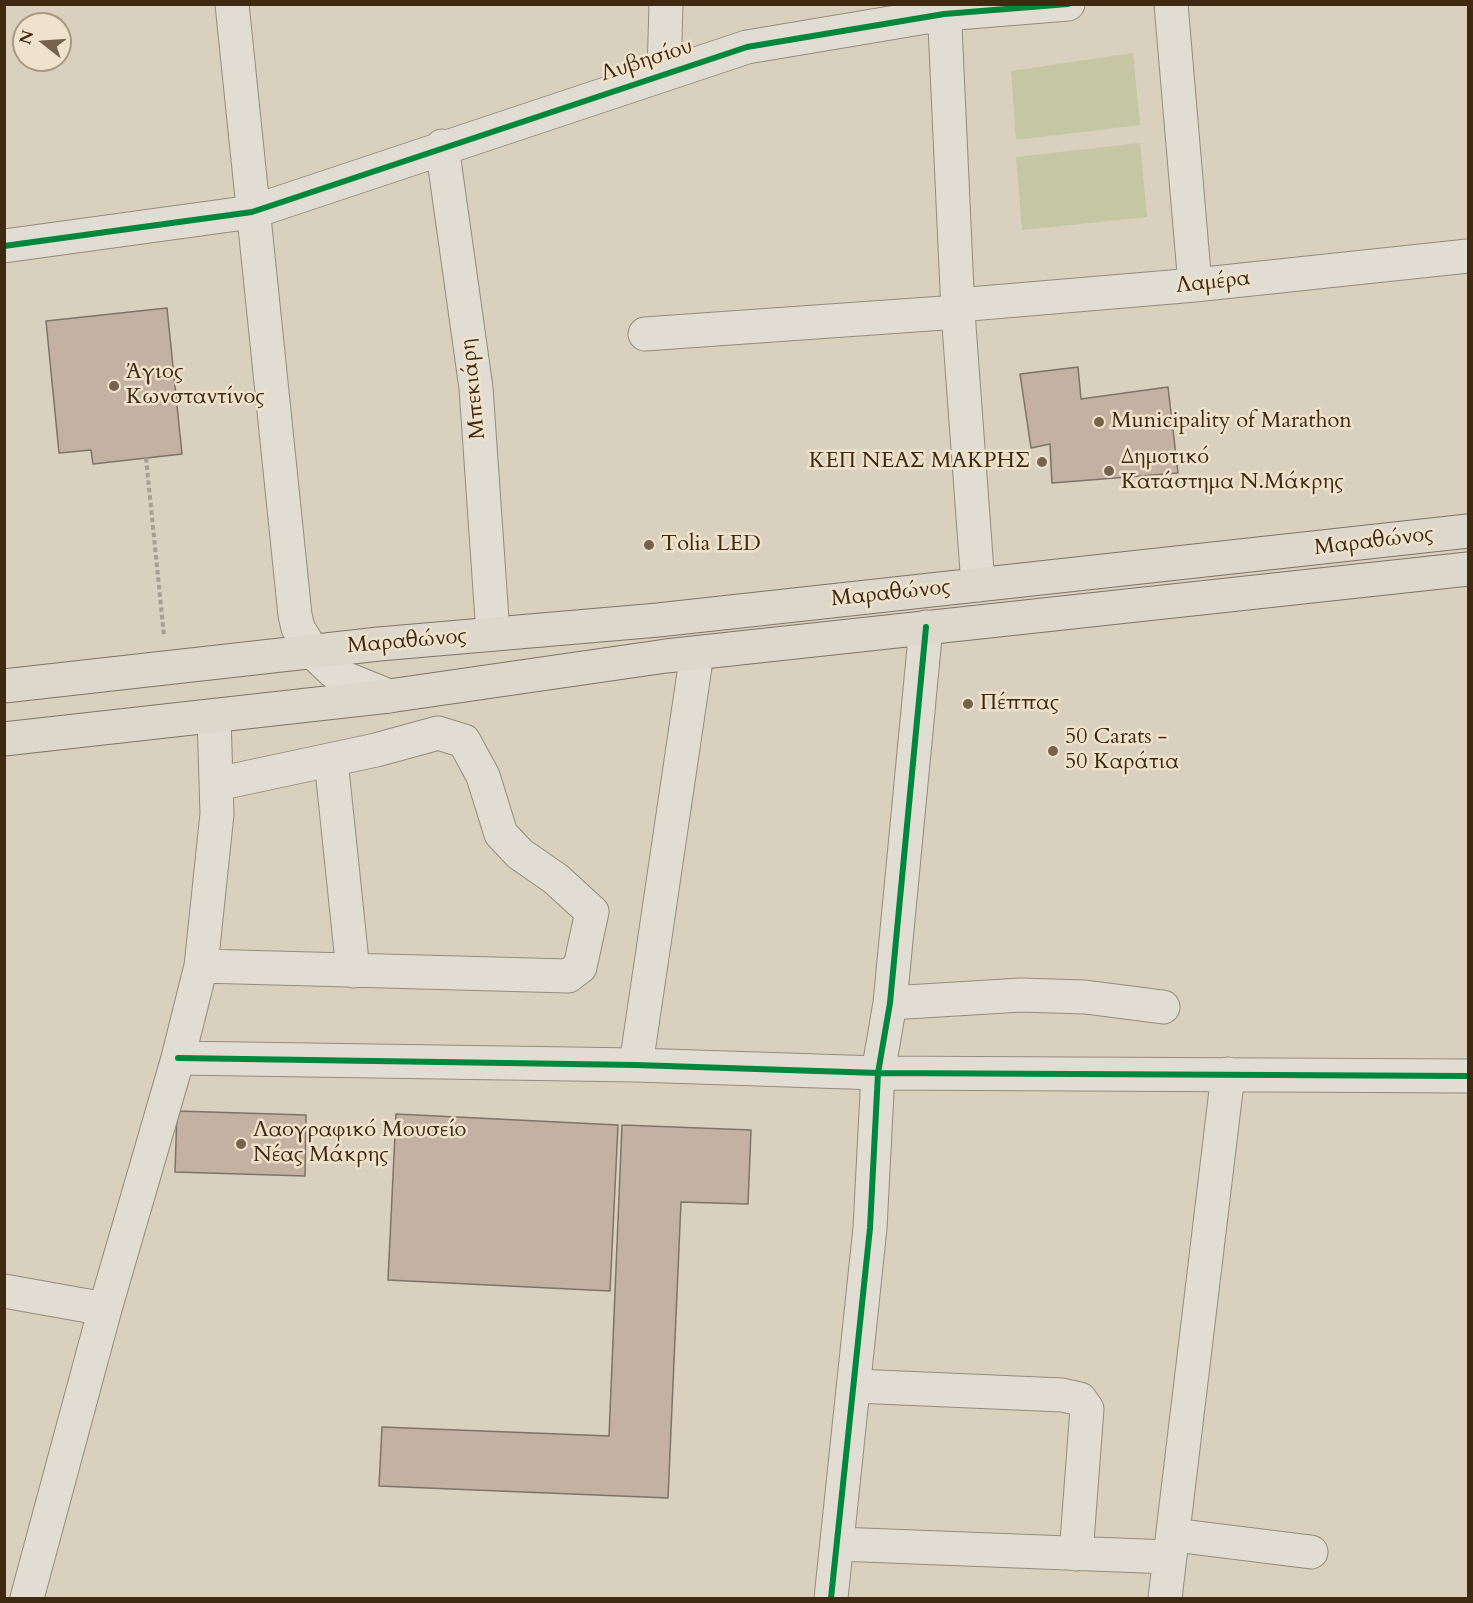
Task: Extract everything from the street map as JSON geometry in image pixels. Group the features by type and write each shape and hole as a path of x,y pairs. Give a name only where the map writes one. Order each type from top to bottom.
{"main road":[{"name":"Μαραθώνος","path":"4,686 312,651 658,620 1468,531"},
{"name":"Μαραθώνος","path":"4,738 214,717 389,696 697,653 1468,569"}],"street":[{"path":"232,4 295,615 298,627 312,651"},
{"path":"664,74 666,4"},
{"name":"Λυβησίου","path":"4,246 252,212 442,146 747,46 944,9 1068,4"},
{"path":"1171,4 1195,285"},
{"path":"944,9 958,309 978,585"},
{"name":"Μπεκιάρη","path":"442,146 476,388 494,633"},
{"name":"Λαμέρα","path":"645,334 958,309 1468,256"},
{"path":"831,1599 870,1228 878,1074 890,1003 926,627"},
{"name":"Μαραθώνος","path":"312,651 342,677 389,696"},
{"path":"636,1065 697,653"},
{"path":"27,1599 105,1309 178,1058 201,966 216,836 217,784 214,717"},
{"path":"201,966 568,976 579,967 592,912 556,879 520,854 501,834 483,776 464,741 438,733 331,760 217,784"},
{"path":"331,760 353,971"},
{"path":"890,1003 1021,995 1085,997 1163,1006"},
{"path":"178,1058 636,1065 878,1074 1468,1076"},
{"path":"1165,1599 1228,1074"},
{"path":"4,1291 105,1309"},
{"path":"855,1386 1062,1395 1080,1399 1087,1408 1076,1554"},
{"path":"838,1544 1076,1554 1171,1546 1311,1552"}],"path":[{"path":"146,458 168,668"}],"green space":[{"path":"1133,53 1140,125 1016,140 1011,71"},
{"path":"1140,143 1147,217 1022,230 1016,157"}],"building":[{"name":"Άγιος Κωνσταντίνος","path":"167,308 182,454 93,464 91,450 59,453 46,321"},
{"name":"Municipality of Marathon","path":"1078,367 1081,399 1168,387 1178,473 1052,483 1050,444 1031,448 1020,374"},
{"name":"Λαογραφικό Μουσείο Νέας Μάκρης","path":"177,1111 306,1115 305,1176 175,1172"},
{"path":"396,1114 618,1125 610,1291 388,1280"},
{"path":"622,1125 751,1130 748,1204 681,1202 668,1498 379,1486 382,1427 609,1436"}],"cycle path":[{"path":"4,246 252,212 747,47 944,14 1068,4"},
{"path":"831,1598 870,1228 878,1073 890,1003 926,627"},
{"path":"178,1058 636,1065 878,1073 1468,1076"}],"place":[{"name":"Άγιος Κωνσταντίνος","path":"114,386"},
{"name":"Municipality of Marathon","path":"1099,422"},
{"name":"ΚΕΠ ΝΕΑΣ ΜΑΚΡΗΣ","path":"1042,462"},
{"name":"Δημοτικό Κατάστημα Ν.Μάκρης","path":"1109,471"},
{"name":"Tolia LED","path":"649,545"},
{"name":"Πέππας","path":"968,704"},
{"name":"50 Carats - 50 Καράτια","path":"1053,751"},
{"name":"Λαογραφικό Μουσείο Νέας Μάκρης","path":"241,1144"}]}
